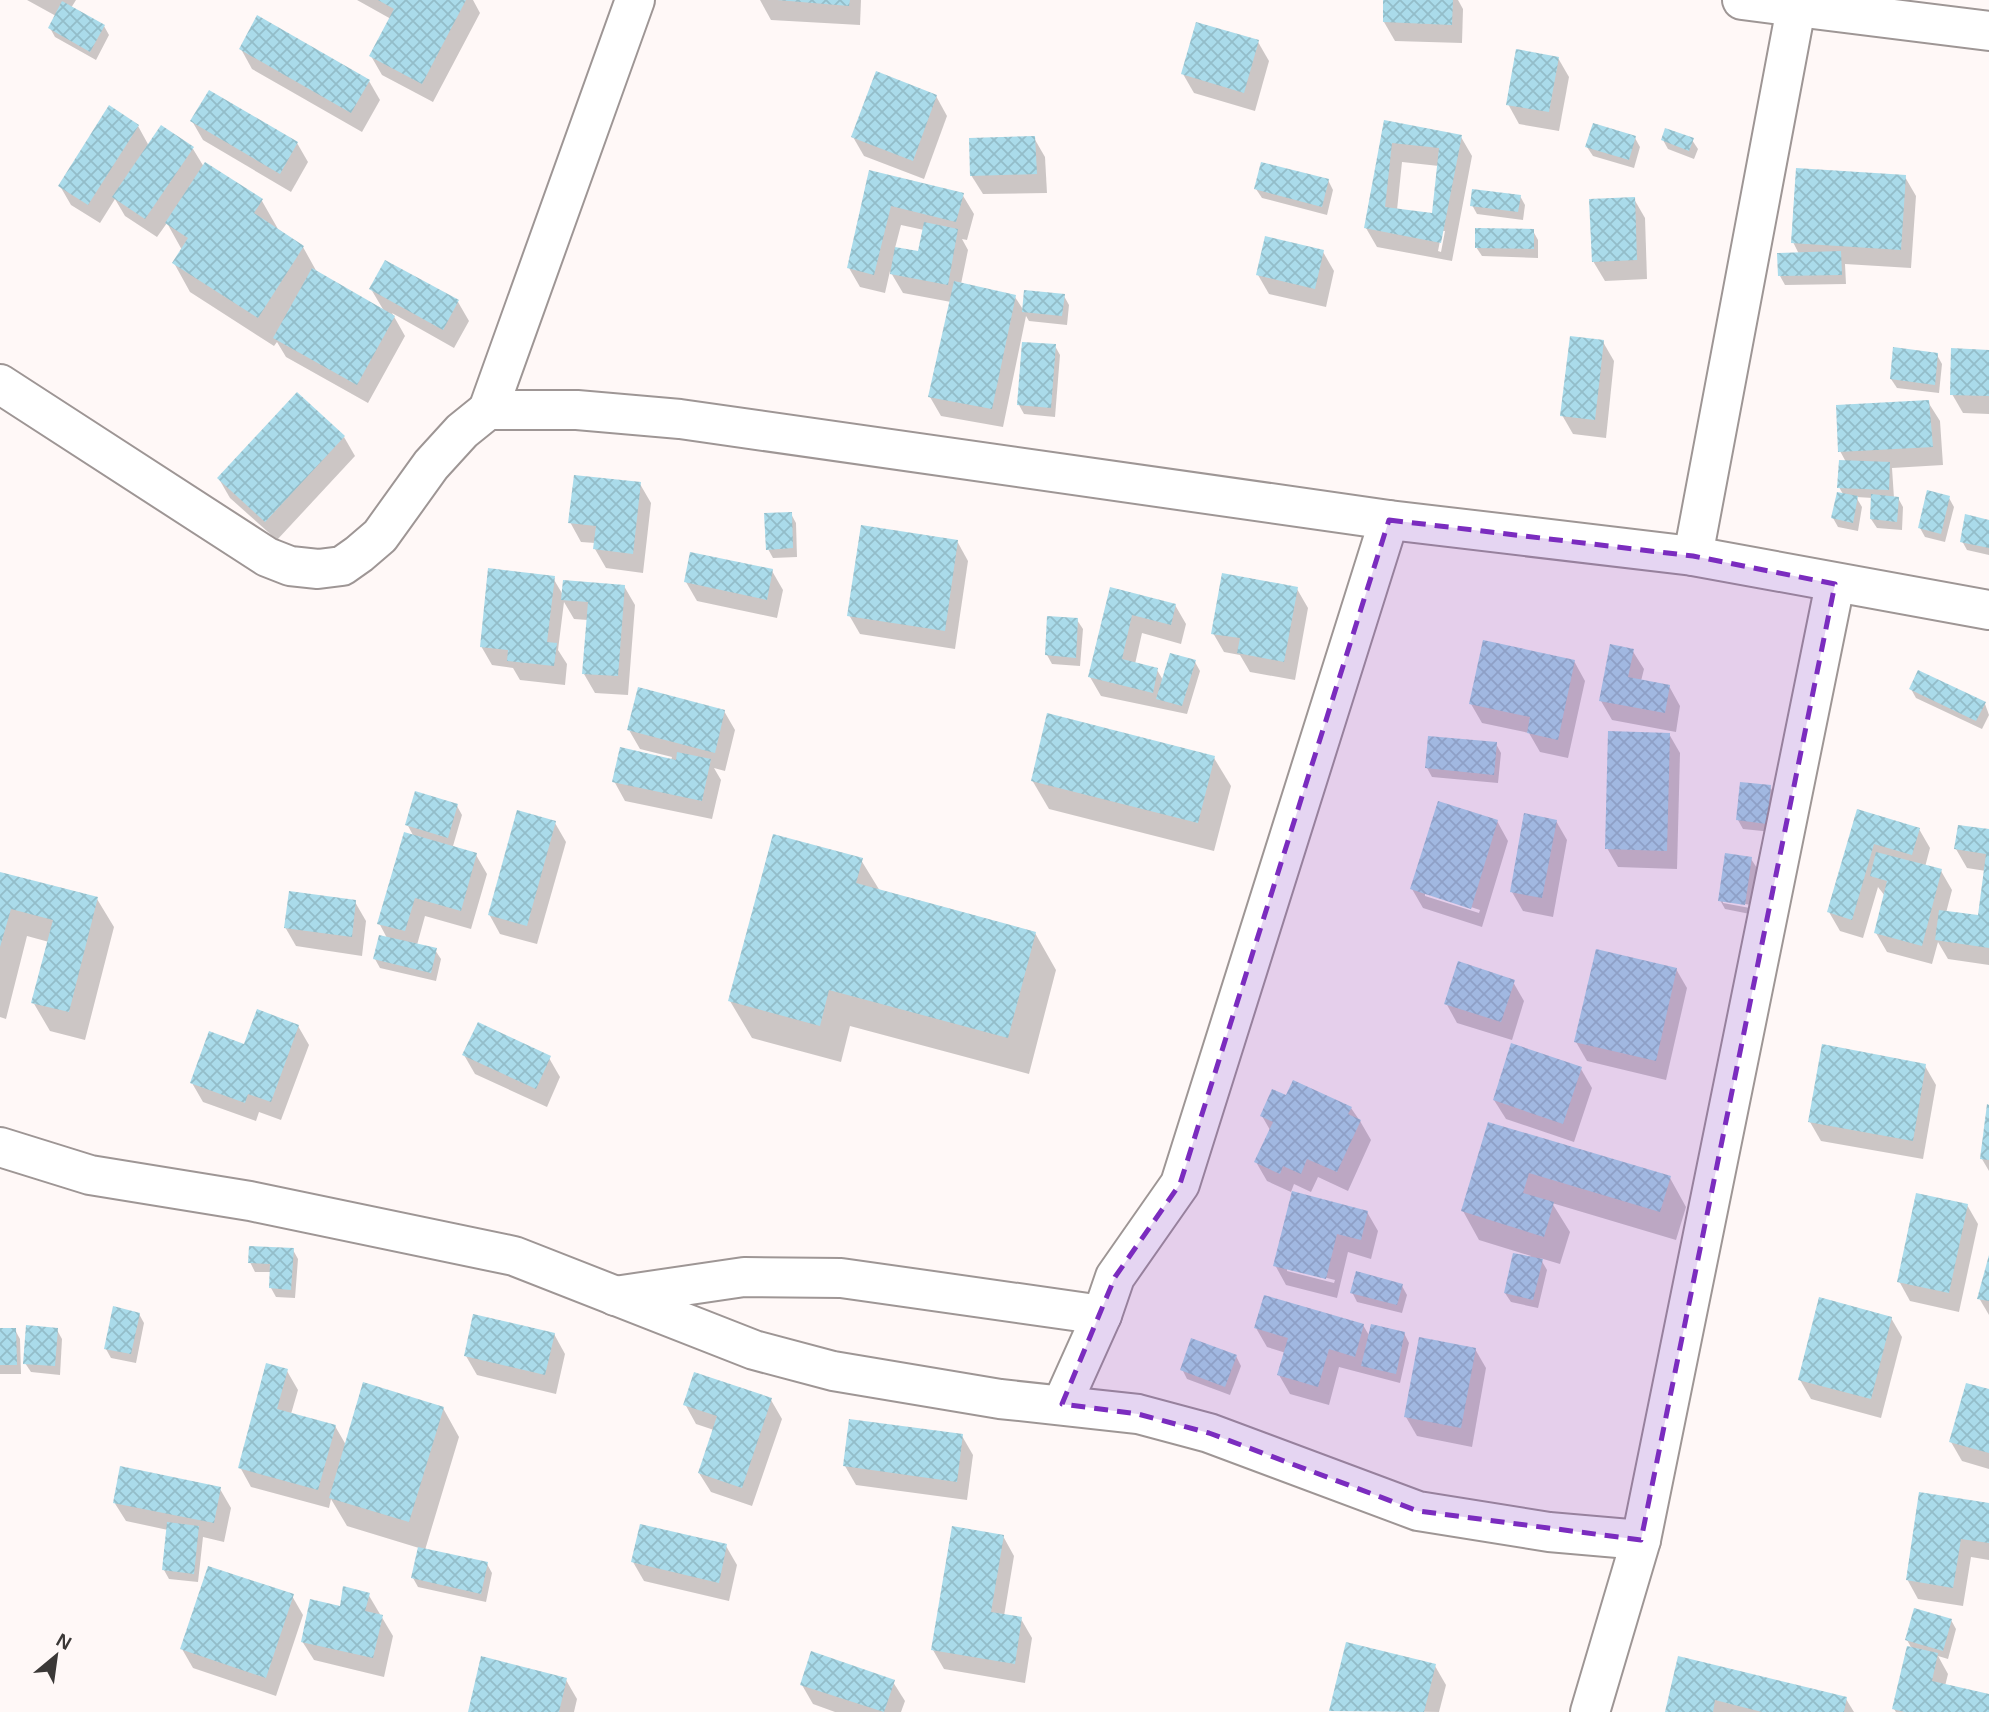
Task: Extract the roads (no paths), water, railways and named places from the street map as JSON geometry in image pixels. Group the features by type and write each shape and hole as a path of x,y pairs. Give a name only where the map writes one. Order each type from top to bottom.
{"street":[{"path":"0,384 267,557 290,566 318,569 342,566 380,536 431,465 461,431 488,410 635,0"},
{"path":"1742,0 1989,31"},
{"path":"1693,556 1796,8"},
{"path":"488,410 577,410 680,419 1389,520 1693,556 1989,610"},
{"path":"1062,1404 1102,1315 1115,1277 1180,1184 1389,520"},
{"path":"1590,1712 1641,1540 1835,584"},
{"path":"0,1147 90,1175 250,1201 514,1256 754,1350 833,1371 1000,1399 1138,1414 1209,1433 1418,1511 1549,1532 1641,1540"},
{"path":"613,1296 744,1277 841,1278 1102,1315"}]}
